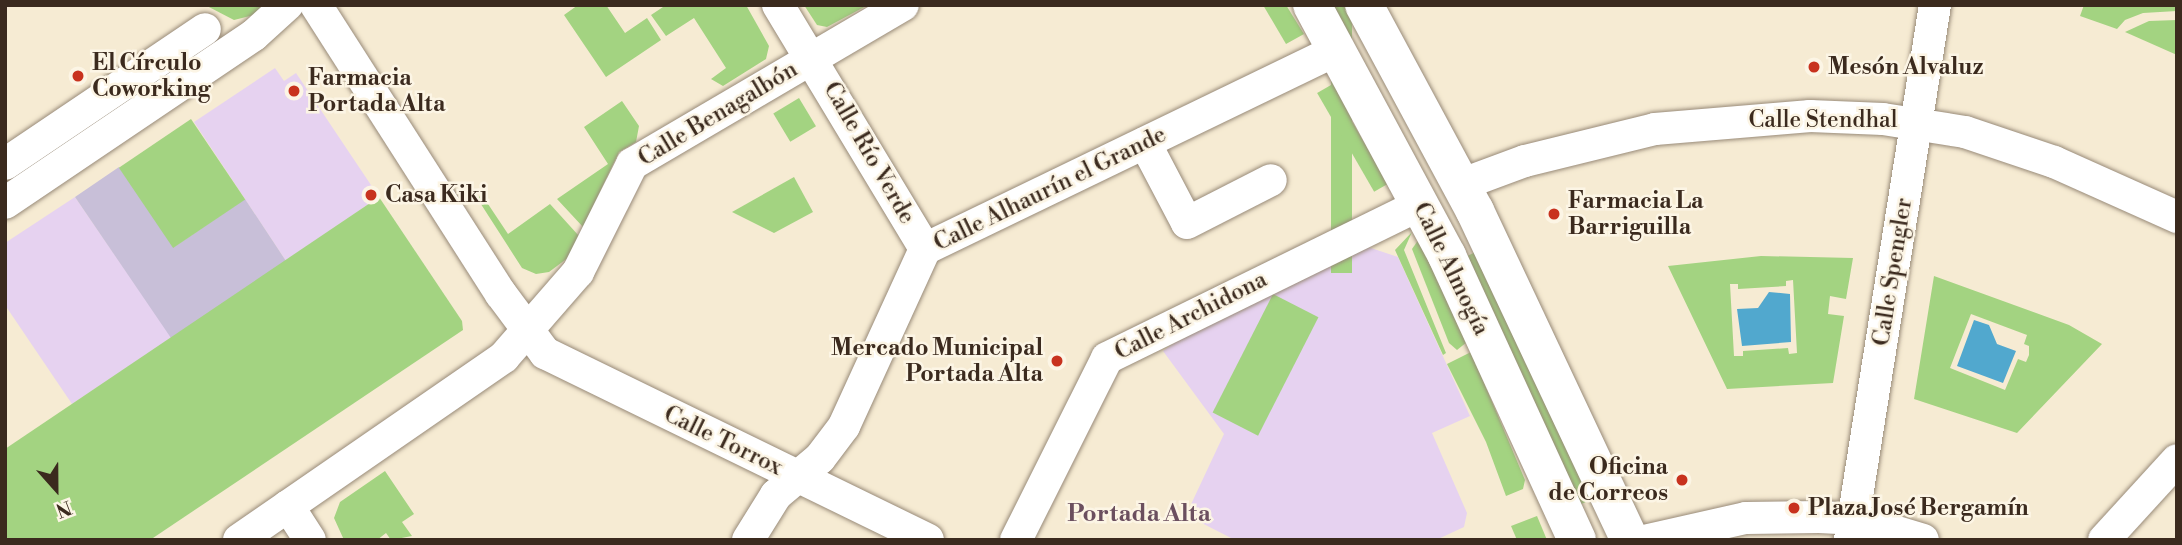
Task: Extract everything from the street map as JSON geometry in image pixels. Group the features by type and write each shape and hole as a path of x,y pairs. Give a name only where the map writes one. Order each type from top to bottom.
{"main road":[{"name":"Calle Almogía","path":"1312,5 1421,204 1577,540"},
{"name":"Calle Almogía","path":"1364,5 1461,185 1630,540"}],"street":[{"name":"Calle Río Verde","path":"778,5 813,57 925,249"},
{"name":"Calle Benagalbón","path":"239,540 504,357 578,272 632,164 903,5"},
{"name":"Calle Spengler","path":"1852,529 1935,5"},
{"path":"5,164 197,17 231,36 273,19 323,17"},
{"name":"Calle Torrox","path":"323,17 528,331 553,358 928,540"},
{"path":"6,200 273,19"},
{"name":"Calle Alhaurín el Grande","path":"748,540 776,495 820,458 844,426 925,249 1336,50"},
{"name":"Calle Stendhal","path":"1461,185 1601,140 1708,121 1810,116 1917,121 2054,162 2177,217"},
{"path":"1145,144 1186,223 1271,180"},
{"name":"Calle Archidona","path":"1016,540 1107,358 1421,204"},
{"path":"2104,540 2177,460"},
{"path":"288,506 310,540"},
{"path":"1648,540 1746,518 1852,529 1923,540"}],"shaded area":[{"path":"275,68 284,81 296,73 379,197 286,261 194,122"},
{"path":"119,167 174,247 245,199 286,261 171,338 75,197"},
{"path":"75,197 172,338 72,404 5,305 5,243"},
{"path":"1368,247 1398,257 1470,416 1432,433 1467,513 1464,527 1436,540 1235,540 1186,515 1224,434 1163,351 1192,330"}],"green space":[{"path":"205,5 267,5 254,15 234,20"},
{"path":"578,5 606,5 625,33 647,18 661,40 606,77 564,15"},
{"path":"666,5 746,5 769,46 766,59 723,86 711,79 726,68 694,18 666,36 651,15"},
{"path":"804,5 868,5 827,27 817,25"},
{"path":"1263,5 1286,5 1304,34 1286,44"},
{"path":"1331,5 1352,5 1352,273 1331,273"},
{"path":"2084,5 2177,5 2177,11 2143,13 2125,20 2117,29 2080,16"},
{"path":"2177,20 2177,55 2125,32 2149,21"},
{"path":"1331,85 1388,184 1374,192 1317,93"},
{"path":"799,98 816,126 790,142 773,113"},
{"path":"622,101 639,126 636,142 619,152 583,227 557,199 608,164 584,127"},
{"path":"191,119 245,199 173,248 119,168"},
{"path":"794,177 813,212 774,233 732,212"},
{"path":"482,195 508,234 550,204 579,236 569,257 549,272 536,274 522,268 477,198"},
{"path":"379,197 462,321 463,330 150,540 5,540 5,449"},
{"path":"1412,232 1404,250 1446,353 1443,355 1395,250"},
{"path":"1419,239 1467,342 1457,350 1449,343 1412,249"},
{"path":"1480,250 1595,497 1578,505 1463,258"},
{"path":"1761,256 1853,258 1846,299 1830,296 1828,314 1844,316 1833,383 1727,389 1668,266","holes":["1793,280 1797,353 1789,354 1788,348 1743,351 1743,356 1734,356 1730,284 1738,284 1738,289 1786,286 1786,281"]},
{"path":"1934,276 2069,325 2102,344 2017,433 1914,399","holes":["1971,314 2027,335 2024,344 2029,346 2029,355 2026,362 2018,359 2005,390 1950,368"]},
{"path":"1273,294 1318,317 1258,436 1213,413"},
{"path":"1471,352 1525,480 1523,489 1506,496 1486,442 1447,364"},
{"path":"385,471 414,514 402,522 412,536 391,540 386,533 377,540 344,540 334,518 340,502"},
{"path":"1537,516 1547,540 1517,540 1511,526"}],"water":[{"path":"1769,292 1790,294 1791,342 1742,346 1737,309 1758,308"},
{"path":"1974,320 1989,325 1997,344 2016,351 2003,383 1957,366"}],"place":[{"name":"Mesón Alvaluz","path":"1814,67"},
{"name":"El Círculo Coworking","path":"78,76"},
{"name":"Farmacia Portada Alta","path":"294,91"},
{"name":"Casa Kiki","path":"371,195"},
{"name":"Farmacia La Barriguilla","path":"1554,214"},
{"name":"Mercado Municipal Portada Alta","path":"1057,361"},
{"name":"Oficina de Correos","path":"1682,480"},
{"name":"Plaza José Bergamín","path":"1794,508"}],"district":[{"name":"Portada Alta","path":"1139,515"}]}
